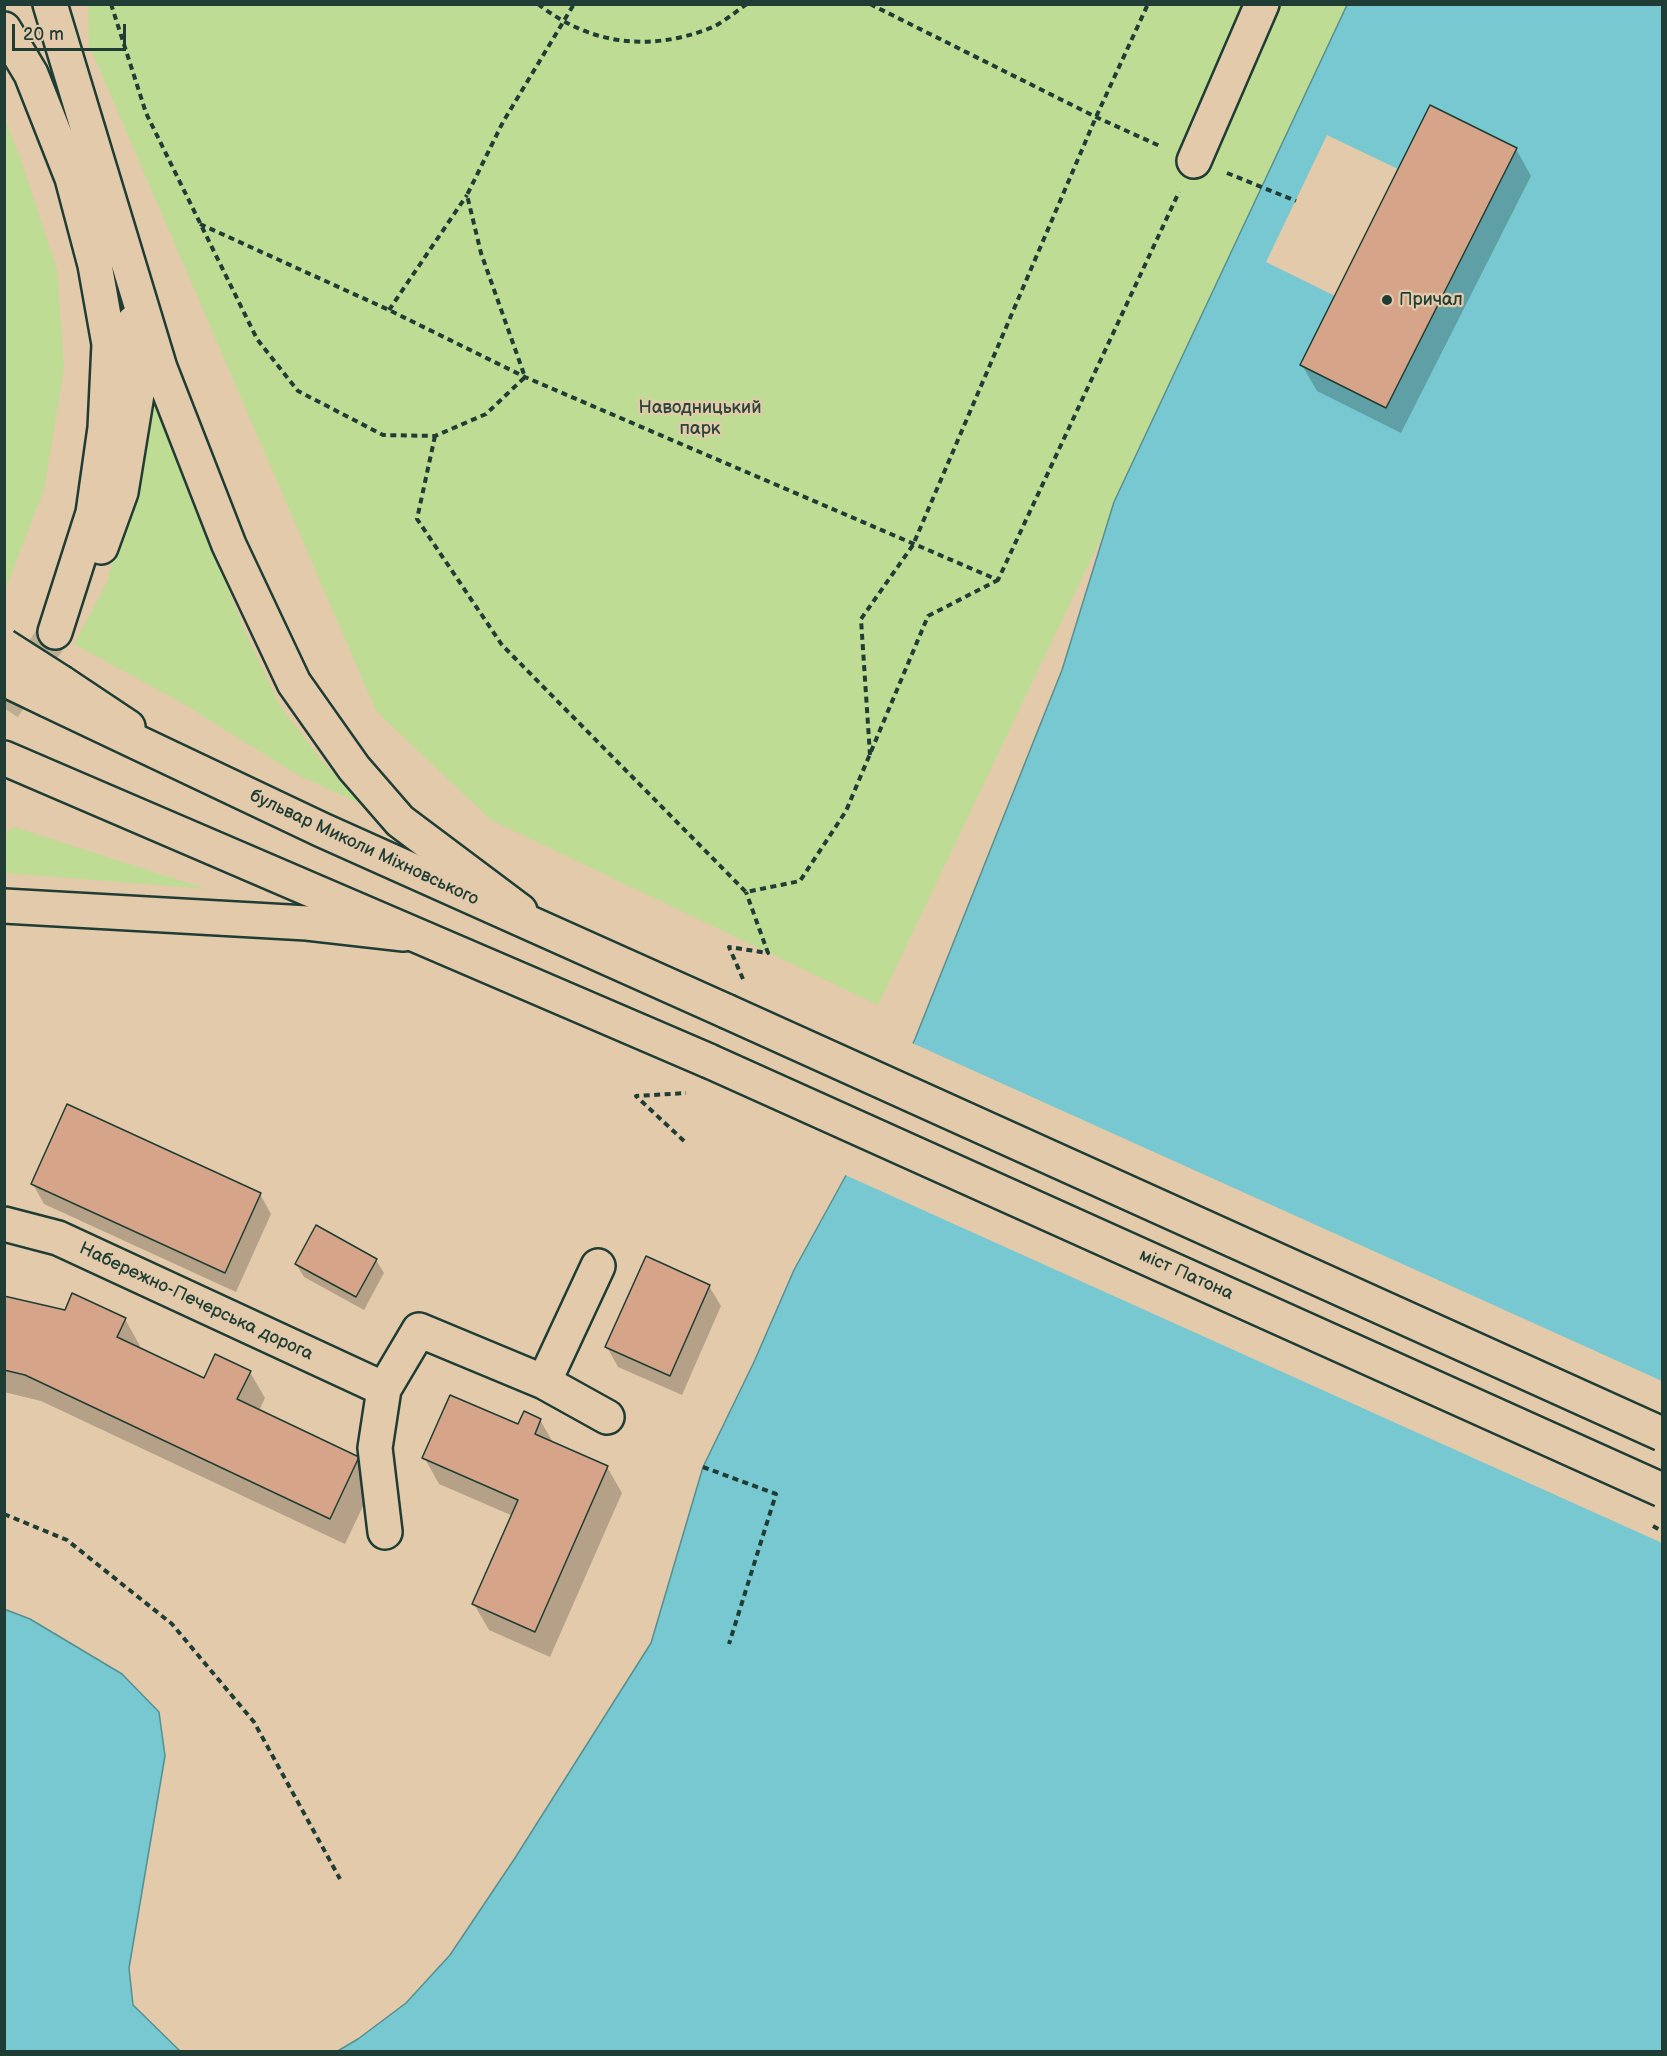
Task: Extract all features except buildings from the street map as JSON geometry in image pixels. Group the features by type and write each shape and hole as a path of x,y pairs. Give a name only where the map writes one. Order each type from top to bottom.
{"main road":[{"path":"50,4 160,368 229,545 294,683 354,768 400,821 550,934"},
{"path":"1194,161 1262,4"},
{"path":"4,28 31,74 72,178 95,265 110,344 105,428 93,513 55,632 108,534 121,492 137,394 132,281"},
{"path":"4,646 55,692"},
{"name":"бульвар Миколи Міхновського","path":"4,680 55,692 187,766 550,934 726,1011 1662,1434"},
{"path":"5,758 413,935"},
{"path":"4,906 307,923 413,935"},
{"name":"міст Патона","path":"413,935 708,1061 1662,1490"},
{"name":"Набережно-Печерська дорога","path":"4,1224 58,1238 384,1389"},
{"path":"544,1382 598,1266"},
{"path":"385,1532 375,1448 384,1389 419,1330 544,1382 607,1417"}],"path":[{"path":"111,4 146,113 257,339 298,391 383,435 435,436 486,414 525,377"},
{"path":"538,4 562,23 610,40 661,42 710,28 747,4"},
{"path":"388,310 467,195 503,122 574,4"},
{"path":"746,892 800,881 846,811 928,616 998,580 1194,161 1096,117 870,4"},
{"path":"870,755 861,619 913,545 1096,117 1148,4"},
{"path":"1262,185 1296,201"},
{"path":"467,195 481,254 525,377"},
{"path":"200,224 388,310 525,377 998,580"},
{"path":"435,436 417,519 502,645 746,892 768,953 729,947 744,981"},
{"path":"684,1141 636,1096 690,1092"},
{"path":"703,1467 776,1494 729,1644"},
{"path":"4,1514 67,1540 172,1624 254,1722 340,1880"}],"green space":[{"name":"Наводницький парк","path":"88,5 1356,5 878,1005 491,820 376,711 89,45"},
{"path":"5,119 57,270 64,368 44,490 5,590"},
{"path":"149,377 244,629 279,704 319,757 363,805 296,774 184,704 74,644 106,584 130,504"},
{"path":"14,827 207,889 5,873 5,833"}],"water":[{"path":"1347,5 1662,5 1662,2051 336,2052 358,2039 406,2003 450,1955 515,1858 651,1643 703,1467 754,1362 794,1270 883,1108 915,1039 1062,670 1114,502"},
{"path":"4,1609 30,1619 122,1674 159,1712 165,1756 129,1968 133,2005 180,2051 5,2051"}],"pier":[{"path":"1327,135 1398,169 1337,297 1266,262"},
{"path":"910,1042 1662,1381 1662,1543 843,1174 880,1106"}],"tunnel":[{"path":"4,708 55,632"}],"place":[{"name":"Причал","path":"1387,300"}]}
